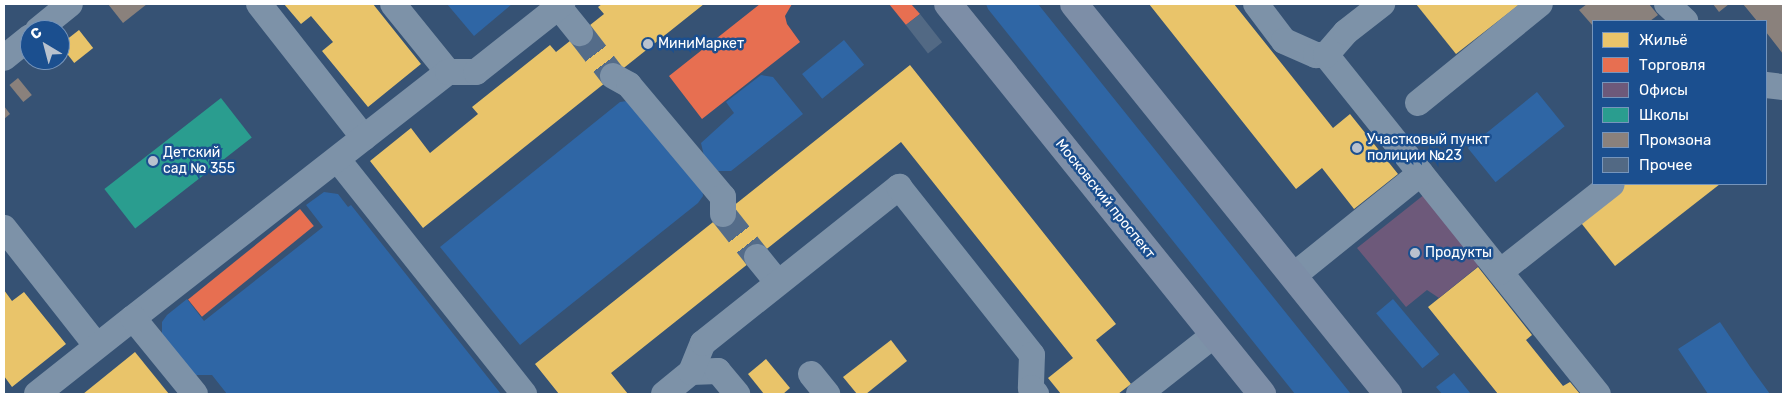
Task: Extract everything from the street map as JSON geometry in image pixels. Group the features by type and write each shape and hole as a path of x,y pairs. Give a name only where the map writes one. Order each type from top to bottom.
{"main road":[{"name":"Московский проспект","path":"948,4 1262,394"},
{"path":"1074,4 1388,394"}],"lane":[{"path":"50,20 70,4"},
{"path":"259,4 364,138"},
{"path":"394,4 448,72"},
{"path":"1256,4 1284,42 1316,55 1326,55 1346,32 1382,4"},
{"path":"1418,103 1540,4"},
{"path":"37,394 448,72 476,72 560,5 580,33"},
{"path":"4,58 20,45"},
{"path":"1326,55 1598,394"},
{"path":"613,76 629,85 723,197 723,214"},
{"path":"1767,85 1783,87"},
{"path":"338,160 524,394"},
{"path":"1293,276 1421,174"},
{"path":"1500,272 1611,185"},
{"path":"664,394 691,372 704,343 899,188 1032,355 1031,388 1036,394"},
{"path":"4,228 96,346"},
{"path":"758,257 778,283"},
{"path":"133,318 195,394"},
{"path":"1139,394 1214,335"},
{"path":"691,372 718,372 737,394"}],"shaded area":[{"path":"447,4 512,4 474,36"},
{"path":"986,4 1038,4 1351,394 1295,394 988,9"},
{"path":"844,40 864,65 822,99 802,74"},
{"path":"761,75 773,77 803,114 731,171 718,171 704,156 701,143 734,113 726,102"},
{"path":"1537,92 1565,126 1496,182 1468,148"},
{"path":"627,101 702,186 703,196 698,203 520,345 440,247 620,102"},
{"path":"324,192 338,194 348,207 351,205 501,394 227,394 212,375 194,375 162,337 162,322 167,315 187,299 204,321 323,227 306,205"},
{"path":"1393,299 1439,354 1422,368 1376,313"},
{"path":"1720,322 1770,394 1708,394 1678,349"},
{"path":"1454,373 1471,394 1442,394 1436,387"}],"building: Жильё":[{"path":"284,4 373,4 421,64 368,107 322,51 333,42 311,16 301,24"},
{"path":"602,4 704,4 423,228 370,161 411,128 430,153 478,114 472,107 550,45 556,52 604,14 598,7"},
{"path":"1149,4 1234,4 1333,128 1350,114 1398,174 1354,209 1322,168 1296,189"},
{"path":"1416,4 1520,4 1456,54"},
{"path":"79,30 93,48 74,63 70,57 70,37"},
{"path":"910,65 1116,324 1096,340 1131,384 1118,394 1061,394 1048,378 1073,358 901,142 611,373 628,394 559,394 535,364"},
{"path":"1622,185 1719,185 1615,266 1578,219"},
{"path":"1478,267 1532,335 1526,340 1563,386 1570,382 1580,394 1498,394 1428,307"},
{"path":"4,290 12,301 24,292 66,344 12,387 4,376"},
{"path":"891,340 907,361 866,394 857,394 843,377"},
{"path":"135,352 169,394 83,394"},
{"path":"766,359 790,388 783,394 764,394 748,374"}],"building: Торговля":[{"path":"760,4 792,4 785,16 787,24 800,42 702,119 669,76"},
{"path":"889,4 911,4 920,14 906,25"},
{"path":"300,209 314,226 202,317 188,300"}],"building: Офисы":[{"path":"1425,194 1481,264 1439,298 1427,290 1406,307 1357,248"}],"building: Школы":[{"path":"221,98 252,137 135,229 104,189"}],"building: Промзона":[{"path":"108,4 147,4 123,23"},
{"path":"1587,4 1649,4 1658,15 1651,20 1592,20 1592,25 1579,10"},
{"path":"1713,4 1729,4 1719,12"},
{"path":"1743,4 1783,4 1783,54 1767,33 1767,20 1756,20"},
{"path":"18,78 32,95 23,102 9,85"},
{"path":"4,106 10,114 4,119"}],"building: Прочее":[{"path":"920,14 942,42 928,53 906,25"}],"tunnel":[{"path":"580,33 613,76"},
{"path":"723,214 757,257"}],"place":[{"name":"МиниМаркет","path":"648,44"},
{"name":"Участковый пункт полиции №23","path":"1357,148"},
{"name":"Детский сад № 355","path":"153,161"},
{"name":"Продукты","path":"1415,253"}]}
